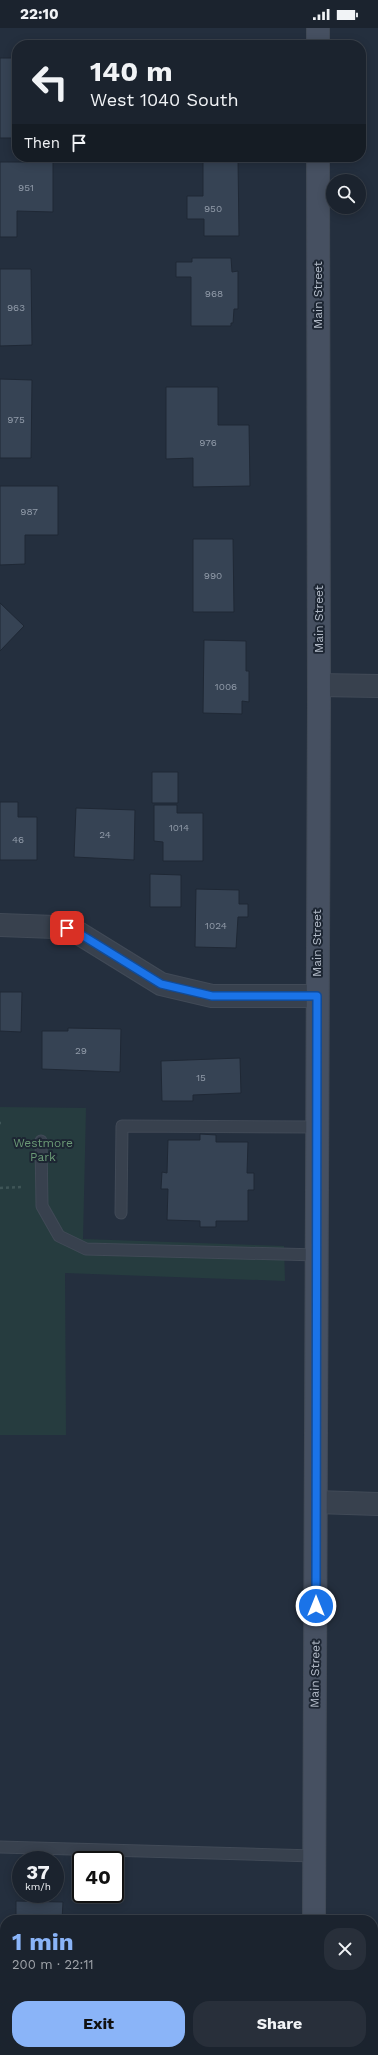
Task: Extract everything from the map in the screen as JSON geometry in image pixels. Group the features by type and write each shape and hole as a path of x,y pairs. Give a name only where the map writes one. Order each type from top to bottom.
{"street":[{"path":"318,28 318,40"},
{"name":"Main Street","path":"314,1915 319,684 318,162"},
{"path":"319,684 378,686"},
{"path":"0,925 67,928 80,934 161,984 205,994 317,996"},
{"path":"316,1502 378,1504"}],"lane":[{"path":"121,1213 122,1126 317,1127"},
{"path":"41,1141 42,1206 59,1236 86,1249 317,1255"},
{"path":"0,1847 314,1856"}],"green space":[{"name":"Westmore Park","path":"0,1107 86,1108 83,1239 284,1246 285,1281 65,1273 66,1435 0,1435"}],"building":[{"path":"0,58 12,58 12,138 0,138"},
{"path":"0,162 53,162 53,212 17,211 17,237 0,237"},
{"path":"203,162 238,162 239,236 204,236 204,219 187,219 187,196 203,196"},
{"path":"192,258 231,258 232,272 238,271 238,309 234,309 233,323 231,323 231,326 191,326 191,277 176,277 176,262 192,262"},
{"path":"0,269 31,269 32,345 0,346"},
{"path":"0,379 32,380 31,458 0,458"},
{"path":"166,387 218,387 218,425 249,425 250,486 193,487 193,458 166,459"},
{"path":"0,486 58,486 58,535 25,535 25,564 0,565"},
{"path":"193,539 233,539 234,612 193,612"},
{"path":"0,603 24,626 0,651"},
{"path":"204,640 246,641 246,671 249,671 249,702 242,701 242,714 203,713"},
{"path":"152,772 178,772 178,803 152,803"},
{"path":"0,802 18,802 18,817 37,817 37,860 0,860"},
{"path":"154,805 177,805 177,813 203,813 203,861 163,861 163,842 154,841"},
{"path":"76,808 135,810 134,860 74,857"},
{"path":"150,874 181,875 181,907 150,907"},
{"path":"196,889 239,890 239,904 248,904 248,917 238,917 236,948 195,947"},
{"path":"0,992 22,992 21,1032 0,1031"},
{"path":"68,1028 121,1029 120,1072 42,1069 42,1031 68,1031"},
{"path":"240,1058 241,1093 193,1095 193,1101 162,1101 161,1061"},
{"path":"200,1134 216,1135 216,1142 248,1142 247,1173 254,1173 254,1190 248,1190 248,1221 216,1221 216,1227 200,1227 200,1221 167,1220 168,1189 161,1189 162,1172 167,1173 168,1140 200,1140"},
{"path":"16,1903 63,1903 62,1915 16,1915"}],"route":[{"path":"67,928 80,934 161,984 212,996 317,996 316,1606"}]}
